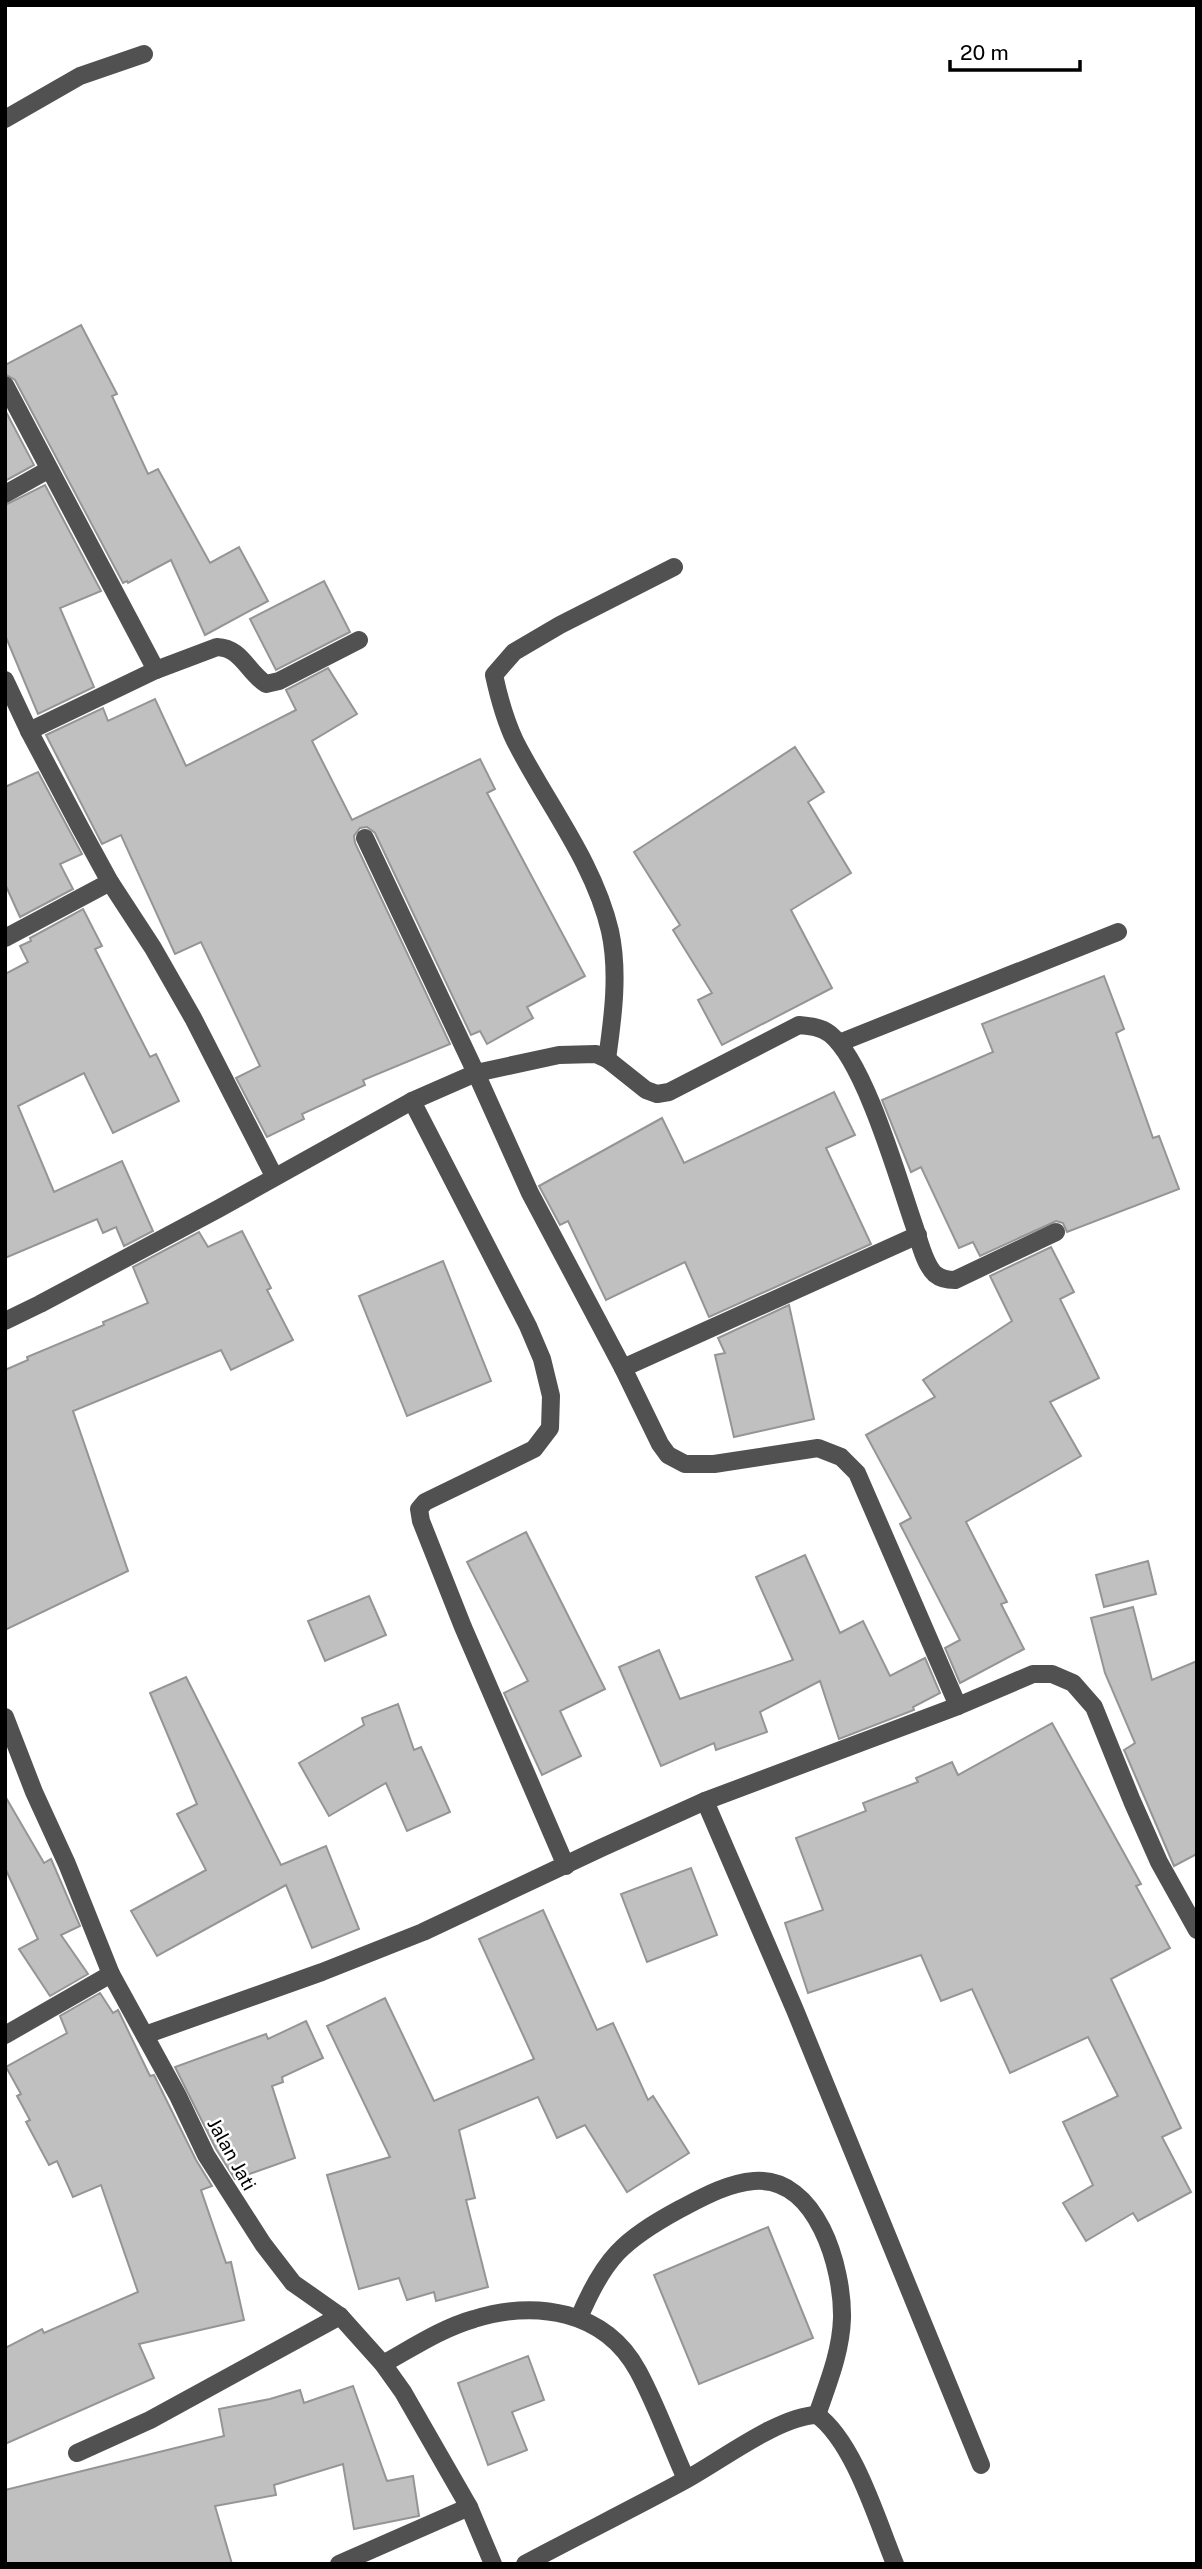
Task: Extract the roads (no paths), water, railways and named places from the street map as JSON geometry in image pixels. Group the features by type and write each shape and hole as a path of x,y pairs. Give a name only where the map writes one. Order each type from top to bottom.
{"street":[{"path":"5,119 80,76 144,54"},
{"path":"5,385 156,670"},
{"path":"5,494 48,470"},
{"path":"607,1059 614,1011 610,933 592,877 514,738 494,675 514,652 525,645 674,567"},
{"path":"29,731 156,670 217,648 236,652 259,679 267,684 279,681 359,640"},
{"path":"5,680 29,731 110,882 153,947 187,1006 274,1176"},
{"path":"365,838 477,1073 530,1193 660,1444 668,1455 685,1464 714,1464 818,1448 830,1451 850,1464 857,1473 958,1706"},
{"path":"5,938 110,882"},
{"path":"839,1043 1118,932"},
{"path":"5,1321 412,1101 477,1073 559,1055 596,1054 607,1059 637,1084 657,1094 669,1092 799,1025 828,1032 839,1043 850,1062 872,1108 934,1273 945,1280 955,1280 1056,1232"},
{"path":"412,1101 528,1326 542,1359 551,1396 550,1428 534,1450 425,1502 419,1509 463,1627 566,1866"},
{"path":"623,1368 918,1235"},
{"path":"145,2035 322,1972 423,1932 566,1866 600,1847 705,1801 958,1706 1032,1674 1052,1674 1073,1683 1094,1707 1159,1862 1197,1930"},
{"name":"Jalan Jati","path":"5,1717 34,1793 67,1864 111,1974 206,2155 263,2244 293,2283 340,2316 383,2364 403,2392 469,2507 493,2564"},
{"path":"705,1801 800,2023 981,2465"},
{"path":"5,2035 111,1974"},
{"path":"579,2318 592,2287 614,2254 645,2228 712,2192 755,2181 785,2186 808,2204 827,2241 839,2277 842,2317 837,2356 817,2415"},
{"path":"383,2364 447,2329 483,2316 529,2309 579,2318 602,2328 618,2343 638,2370 686,2479"},
{"path":"77,2453 150,2420 340,2316"},
{"path":"525,2564 686,2479 783,2423 805,2415 817,2415 828,2423 844,2445 895,2564"},
{"path":"340,2564 469,2507"}]}
